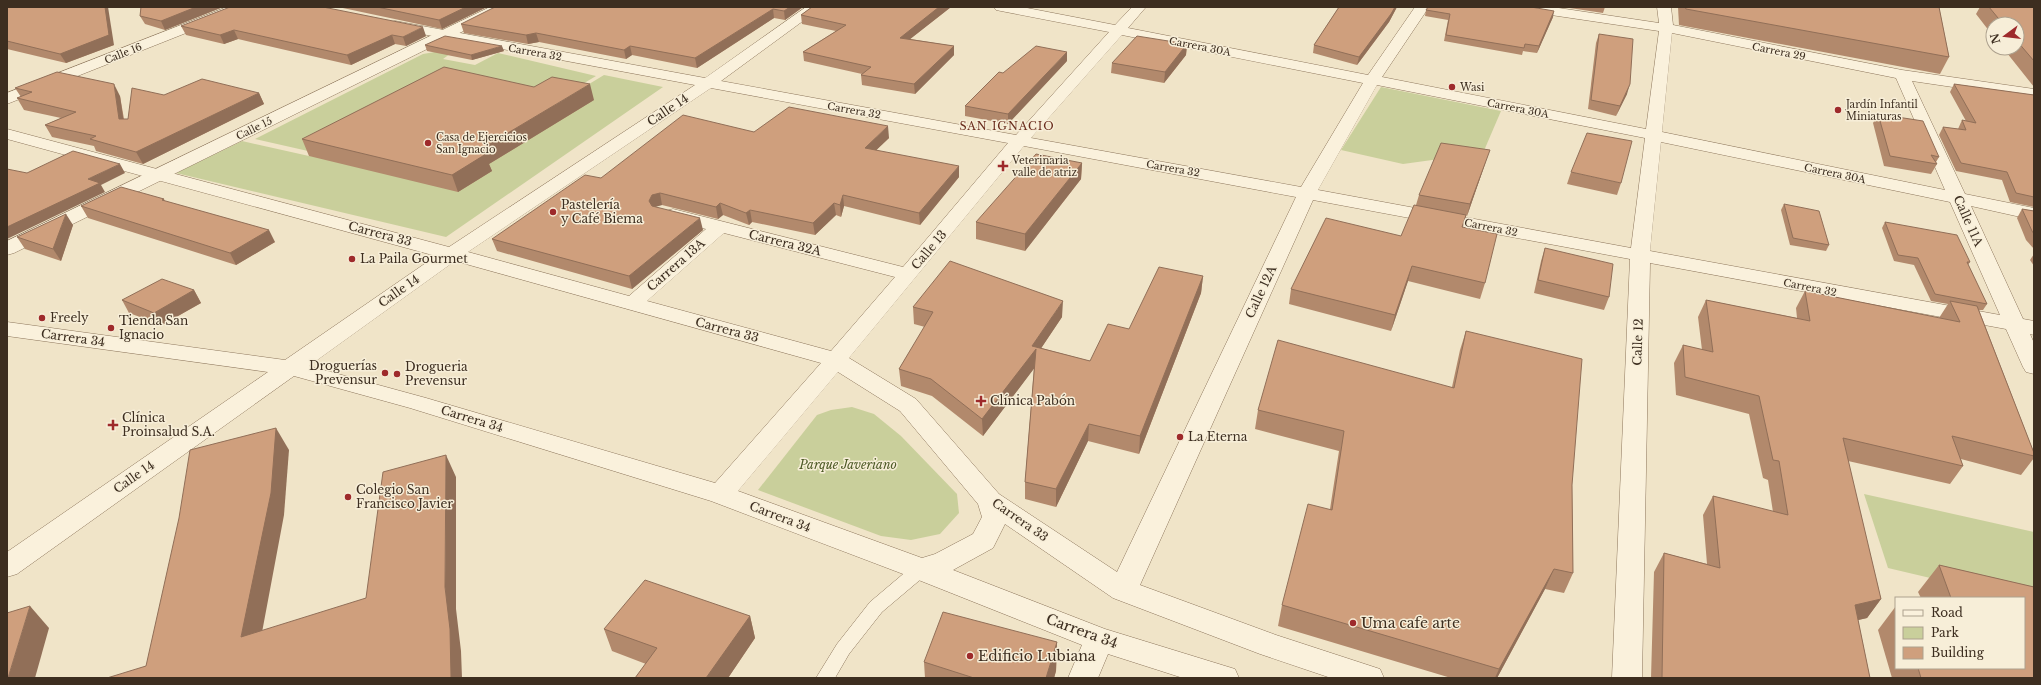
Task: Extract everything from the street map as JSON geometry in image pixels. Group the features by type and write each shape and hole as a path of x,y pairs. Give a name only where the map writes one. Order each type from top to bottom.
{"street":[{"name":"Calle 16","path":"7,99 239,7"},
{"name":"Calle 15","path":"7,249 446,36 501,7"},
{"name":"Calle 14","path":"7,566 452,254 708,83 815,7"},
{"name":"Carrera 30A","path":"1001,7 1653,135 2034,214"},
{"name":"Calle 13","path":"720,494 909,274 1020,140 1139,7"},
{"name":"Calle 12A","path":"1123,590 1307,192 1373,79 1422,7"},
{"name":"Carrera 29","path":"1524,7 1665,18 1902,75 2034,94"},
{"name":"Calle 12","path":"1627,678 1640,255 1665,18"},
{"name":"Carrera 32","path":"379,21 446,36 1307,192 2034,328"},
{"name":"Calle 11A","path":"1902,75 2034,367"},
{"name":"Carrera 33","path":"7,134 452,254 836,360 908,405 990,500 1123,590 1270,646 1369,678"},
{"name":"Carrera 32A","path":"662,212 909,274"},
{"name":"Carrera 13A","path":"632,304 720,227"},
{"name":"Carrera 34","path":"7,329 291,368 426,405 720,494 921,569 1099,639 1224,678"},
{"path":"921,569 944,562 983,541 995,517 990,500"},
{"path":"1083,678 1099,639"}],"lane":[{"path":"825,678 843,649 876,607 921,569"}],"green space":[{"path":"458,48 443,59 475,65 498,53 596,76 571,91 308,151 255,139 423,54"},
{"path":"604,75 663,87 446,237 176,173 242,141 309,156 482,168 571,95"},
{"path":"1381,87 1501,111 1483,153 1403,164 1341,150"},
{"name":"Parque Javeriano","path":"852,407 874,414 901,436 957,494 959,513 940,534 911,540 881,536 758,490 817,415 831,410"},
{"path":"1864,494 2034,532 2034,602 2025,598 2025,597 2011,597 1888,568"}],"building":[{"path":"7,7 105,7 109,35 60,54 7,41"},
{"path":"141,7 196,7 161,21 140,16"},
{"path":"230,7 323,7 423,27 403,37 392,35 347,55 234,30 220,35 181,26"},
{"path":"377,7 466,7 439,20"},
{"path":"495,7 790,7 784,11 773,9 695,58 630,46 624,50 536,33 526,35 461,24"},
{"path":"812,7 939,7 900,38 954,46 914,84 861,75 871,67 803,52 846,25 801,15"},
{"path":"1339,7 1395,7 1359,57 1314,45"},
{"path":"1428,7 1531,7 1554,11 1539,46 1525,44 1524,48 1446,35 1450,14 1426,10"},
{"path":"1685,7 1939,7 1949,57 1686,9"},
{"path":"1989,7 2034,7 2034,61 2025,50 2025,16 1996,16"},
{"path":"1599,34 1633,39 1630,84 1620,106 1591,100"},
{"path":"445,36 502,46 471,55 425,45"},
{"path":"1137,36 1187,44 1165,72 1112,63"},
{"path":"1036,46 1067,52 1008,114 965,106 999,72 1003,73"},
{"name":"Casa de Ejercicios San Ignacio","path":"444,67 534,87 552,77 590,84 476,152 486,154 452,175 302,139"},
{"path":"57,72 114,84 119,119 128,119 132,88 164,95 202,79 259,93 136,152 90,139 96,136 45,125 76,112 17,98 32,92 15,88"},
{"path":"1954,84 2034,95 2034,197 2016,193 2007,172 1961,163 1943,127 1966,130 1962,120 1976,123"},
{"path":"789,107 888,126 865,148 959,166 919,213 843,195 840,205 834,203 813,223 750,210 746,213 720,203 716,207 660,193 652,195 649,201 652,206 700,218 629,276 492,239 585,175 601,178 683,115 754,132"},
{"path":"1878,114 1923,121 1939,157 1931,155 1937,164 1890,156"},
{"path":"1587,133 1632,141 1621,183 1571,172"},
{"path":"1441,143 1490,150 1470,204 1419,195"},
{"path":"73,151 120,164 88,179 100,183 7,227 7,169 27,173"},
{"path":"1036,154 1082,163 1025,234 976,222"},
{"path":"121,187 269,230 230,253 81,206"},
{"path":"1784,204 1819,211 1829,245 1793,238"},
{"path":"1414,205 1466,215 1462,227 1497,234 1485,283 1412,266 1395,315 1291,289 1326,218 1401,236"},
{"path":"2022,209 2034,211 2034,234 2032,231"},
{"path":"66,214 53,249 17,237"},
{"path":"1885,222 1957,235 1970,262 1967,262 1987,304 1935,294 1918,258 1898,255"},
{"path":"1545,248 1613,264 1609,297 1538,280"},
{"path":"950,261 1063,301 1032,346 1090,361 1108,324 1129,329 1159,267 1203,276 1140,436 1089,424 1056,489 1025,482 1036,349 982,419 931,379 899,369 933,312 913,307"},
{"path":"162,279 194,290 154,313 122,300"},
{"path":"1805,291 1960,322 1950,301 1977,306 2034,456 1952,436 1963,466 1843,438 1881,599 1855,605 1870,678 1662,678 1664,553 1720,568 1713,496 1788,515 1779,461 1773,460 1759,396 1685,377 1683,345 1713,352 1706,300 1810,321"},
{"path":"1466,331 1582,359 1572,485 1573,573 1554,569 1499,669 1282,605 1308,504 1332,510 1344,431 1258,410 1278,340 1454,388"},
{"path":"276,428 271,493 241,637 366,598 383,472 446,455 445,587 450,629 451,678 107,678 146,666 179,518 190,450"},
{"path":"1939,565 2034,587 2034,678 1921,678 1918,669 2025,669 2025,597 1951,597"},
{"path":"645,580 750,616 706,678 635,678 657,648 604,629"},
{"path":"30,606 8,678 7,678 7,613"},
{"path":"943,612 1057,642 1046,678 974,678 924,662"}],"place":[{"name":"Wasi","path":"1452,87"},
{"name":"Jardín Infantil Miniaturas","path":"1838,110"},
{"name":"Casa de Ejercicios San Ignacio","path":"428,143"},
{"name":"Veterinaria valle de atriz","path":"1003,166"},
{"name":"Pastelería y Café Biema","path":"553,212"},
{"name":"La Paila Gourmet","path":"352,259"},
{"name":"Freely","path":"42,318"},
{"name":"Tienda San Ignacio","path":"111,328"},
{"name":"Droguerías Prevensur","path":"385,373"},
{"name":"Drogueria Prevensur","path":"397,374"},
{"name":"Clínica Pabón","path":"981,401"},
{"name":"Clínica Proinsalud S.A.","path":"113,425"},
{"name":"La Eterna","path":"1180,437"},
{"name":"Colegio San Francisco Javier","path":"348,497"},
{"name":"Uma cafe arte","path":"1353,623"},
{"name":"Edificio Lubiana","path":"970,656"}],"district":[{"name":"SAN IGNACIO","path":"1007,126"}]}
